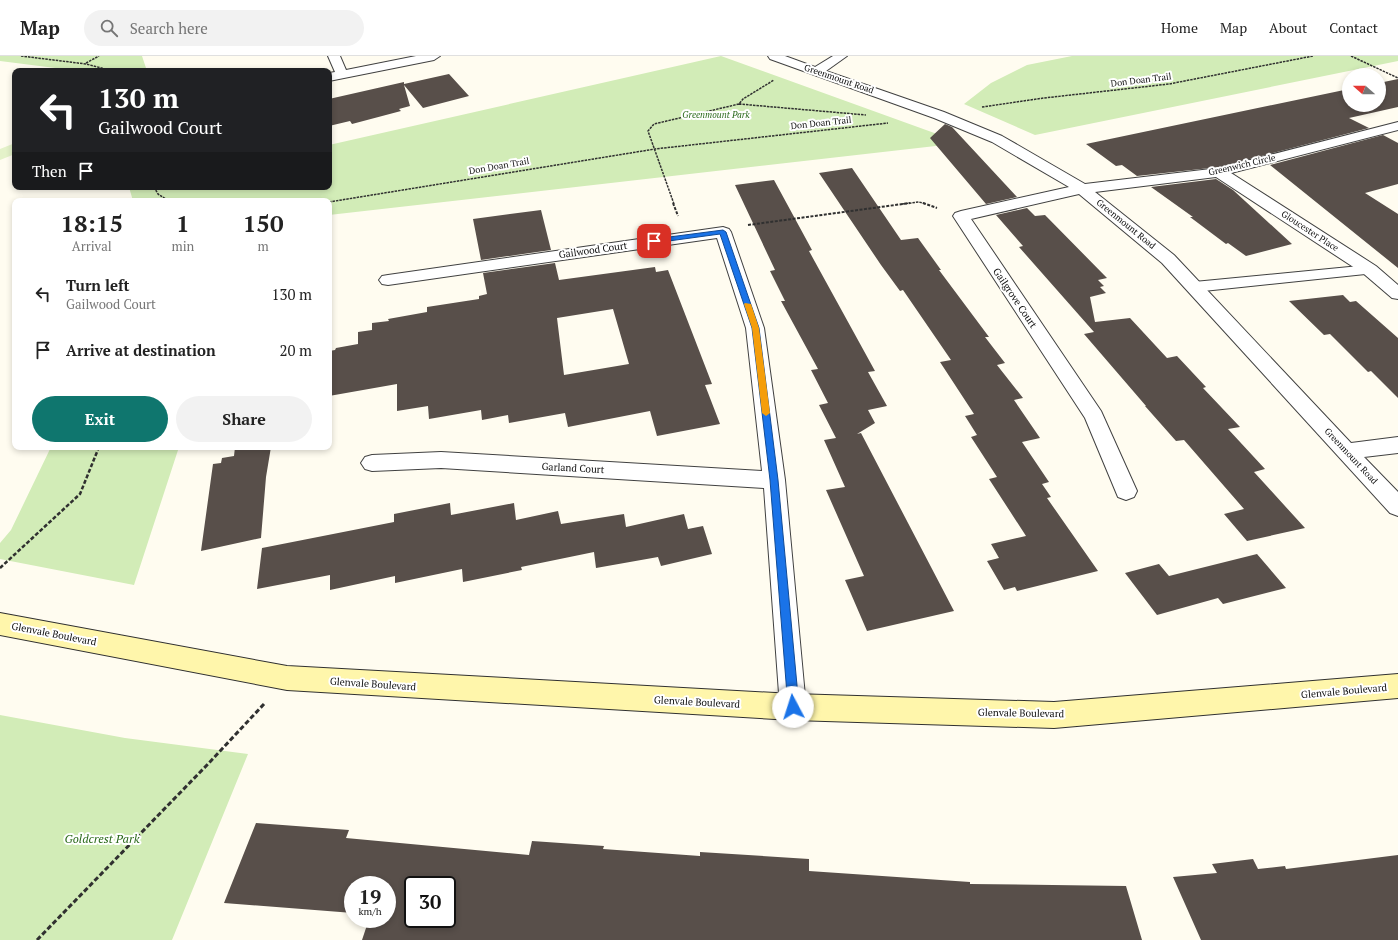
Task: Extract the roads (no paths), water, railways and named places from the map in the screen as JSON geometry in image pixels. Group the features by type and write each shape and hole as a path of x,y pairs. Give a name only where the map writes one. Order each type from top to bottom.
{"street":[{"path":"334,56 342,74"},
{"path":"332,76 434,56"},
{"name":"Greenmount Road","path":"774,56 939,115 997,139 1082,189 1168,258 1398,507"},
{"path":"817,71 842,56"},
{"name":"Greenwich Circle","path":"1082,189 1219,172 1398,126"},
{"name":"Gloucester Place","path":"1219,172 1370,270 1398,294"},
{"name":"Gailgrove Court","path":"1082,189 961,216 1094,416 1126,491"},
{"name":"Gailwood Court","path":"388,280 723,232 755,328 774,480"},
{"path":"1347,451 1398,445"},
{"name":"Garland Court","path":"372,463 441,460 774,480"},
{"path":"774,480 793,707"},
{"name":"Glenvale Boulevard","path":"0,624 287,678 793,707 1054,715 1398,686"}],"lane":[{"path":"1194,287 1370,270"}],"park label":[{"name":"Greenmount Park","path":"716,115"},
{"name":"Goldcrest Park","path":"102,838"}]}
